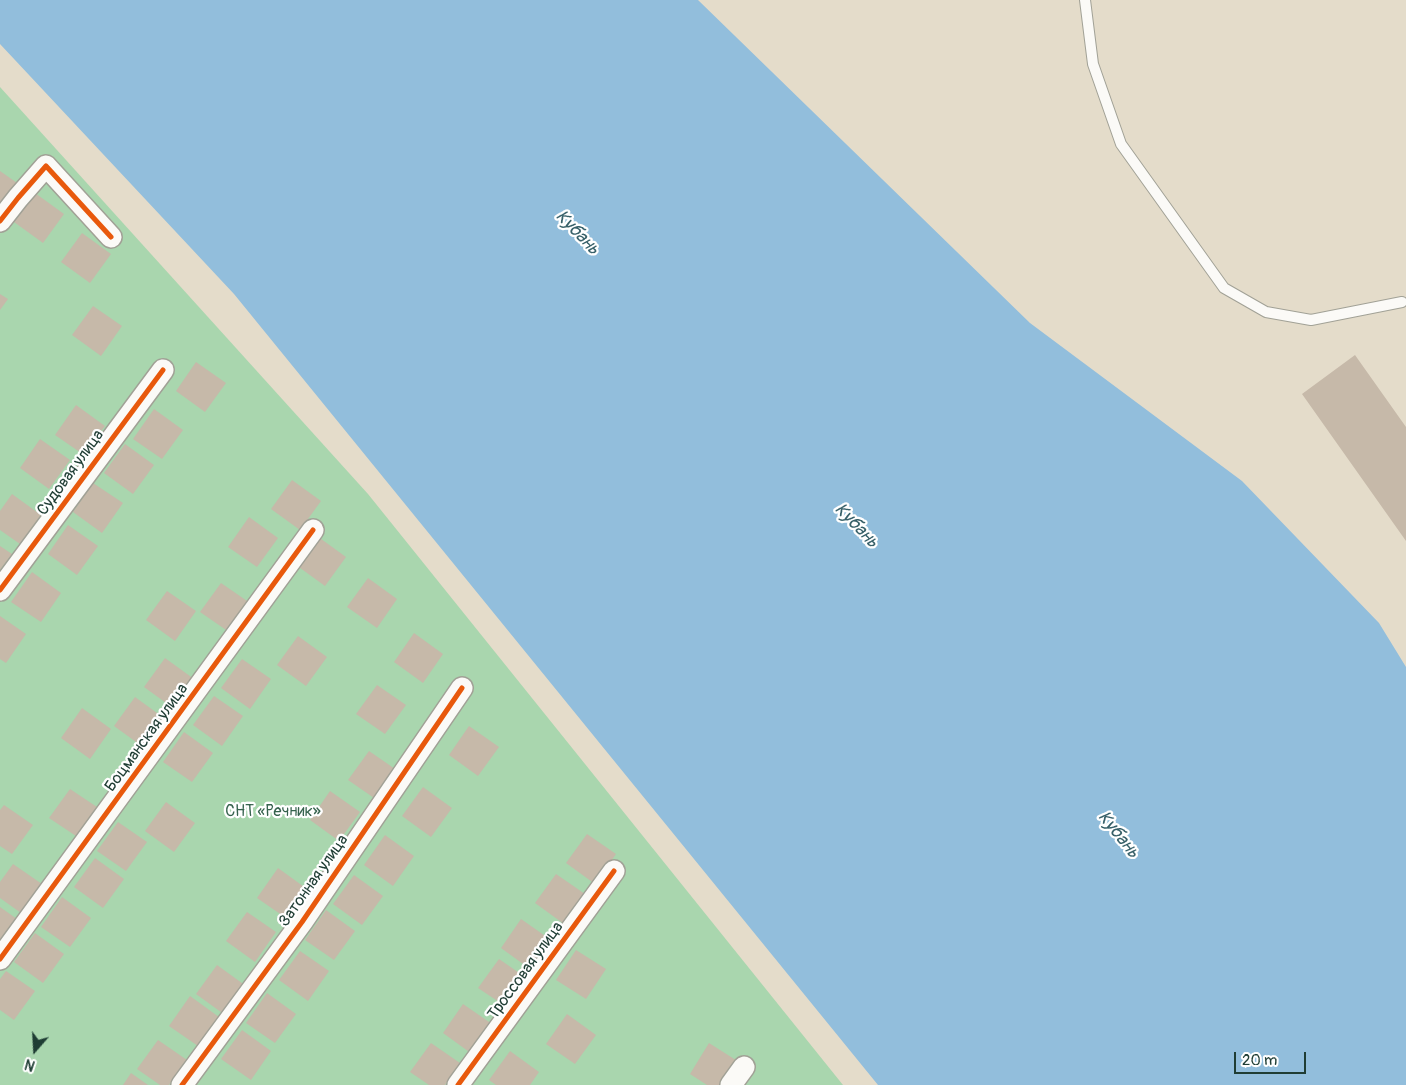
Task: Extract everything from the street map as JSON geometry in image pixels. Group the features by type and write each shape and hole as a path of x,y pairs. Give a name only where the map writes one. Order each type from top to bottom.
{"street":[{"path":"0,222 46,166 111,237"},
{"name":"Судовая улица","path":"0,590 163,370"},
{"name":"Боцманская улица","path":"0,959 313,530"},
{"name":"Затонная улица","path":"182,1085 302,922 462,688"},
{"name":"Троссовая улица","path":"458,1085 614,871"},
{"path":"731,1085 744,1067"}],"lane":[{"path":"1085,0 1093,64 1121,144 1224,288 1266,312 1311,320 1402,302"}],"green space":[{"name":"СНТ «Речник»","path":"0,87 368,494 843,1085 0,1085"}],"water":[{"name":"Кубань","path":"0,0 698,0 1030,323 1242,481 1379,623 1406,667 1406,1085 878,1085 234,294 0,44"}],"building":[{"path":"0,171 20,185 0,213"},
{"path":"35,193 64,214 43,243 14,222"},
{"path":"82,233 111,254 90,283 61,262"},
{"path":"0,294 8,299 0,310"},
{"path":"93,306 122,326 101,356 72,335"},
{"path":"1355,355 1406,427 1406,541 1302,394"},
{"path":"196,362 226,383 205,412 176,391"},
{"path":"76,405 105,426 84,455 55,435"},
{"path":"154,409 183,430 162,459 133,439"},
{"path":"40,439 70,460 49,489 20,468"},
{"path":"125,444 154,465 133,494 104,473"},
{"path":"292,480 321,501 300,530 271,509"},
{"path":"93,483 123,503 102,533 73,512"},
{"path":"12,494 41,515 20,544 0,530 0,511"},
{"path":"249,517 278,538 257,567 228,547"},
{"path":"68,525 98,546 77,575 48,554"},
{"path":"317,536 346,557 325,586 296,565"},
{"path":"0,546 12,554 0,570"},
{"path":"32,572 61,593 41,622 11,602"},
{"path":"368,578 397,599 377,628 347,607"},
{"path":"221,583 250,603 229,632 200,612"},
{"path":"167,591 196,611 175,641 146,620"},
{"path":"0,616 26,634 6,663 0,659"},
{"path":"414,633 443,654 423,683 394,662"},
{"path":"298,636 327,657 306,686 277,665"},
{"path":"165,658 194,679 173,708 144,687"},
{"path":"242,659 271,679 250,709 221,688"},
{"path":"377,685 406,705 385,734 356,714"},
{"path":"214,696 243,716 222,746 193,725"},
{"path":"135,697 164,718 143,747 114,726"},
{"path":"82,708 111,729 90,759 61,738"},
{"path":"469,726 499,747 478,776 449,755"},
{"path":"184,732 213,753 192,782 163,762"},
{"path":"369,751 398,771 377,800 348,780"},
{"path":"423,787 452,808 431,837 402,816"},
{"path":"70,789 100,809 79,838 49,818"},
{"path":"330,791 360,812 339,841 310,820"},
{"path":"166,802 195,823 174,852 145,831"},
{"path":"4,805 33,825 12,854 0,846 0,810"},
{"path":"118,822 147,842 126,871 97,851"},
{"path":"587,834 616,854 595,884 566,863"},
{"path":"385,835 414,856 393,886 364,865"},
{"path":"95,858 124,879 103,908 74,887"},
{"path":"13,864 42,884 21,913 0,898 0,882"},
{"path":"278,868 307,889 286,918 257,898"},
{"path":"556,874 585,894 564,924 535,903"},
{"path":"354,875 383,896 362,925 333,904"},
{"path":"62,897 91,918 70,947 41,927"},
{"path":"0,907 17,919 0,942"},
{"path":"326,910 355,931 334,960 305,940"},
{"path":"247,912 276,932 255,962 226,941"},
{"path":"521,919 551,940 530,969 501,948"},
{"path":"35,933 64,954 43,983 14,962"},
{"path":"576,950 606,969 586,999 556,980"},
{"path":"300,951 329,971 308,1001 279,980"},
{"path":"499,959 528,979 508,1008 478,988"},
{"path":"217,965 246,986 225,1015 196,994"},
{"path":"6,971 35,991 14,1020 0,1010 0,979"},
{"path":"267,993 296,1014 275,1043 246,1023"},
{"path":"190,996 219,1017 198,1046 169,1026"},
{"path":"463,1004 492,1024 472,1054 443,1033"},
{"path":"567,1014 596,1035 575,1064 546,1044"},
{"path":"242,1030 271,1051 251,1080 221,1059"},
{"path":"158,1040 187,1060 169,1085 160,1085 137,1069"},
{"path":"431,1043 460,1063 445,1085 429,1085 410,1072"},
{"path":"709,1043 739,1062 724,1085 707,1085 690,1074"},
{"path":"510,1051 539,1072 530,1085 496,1085 489,1080"},
{"path":"131,1073 148,1085 123,1085"}],"cycle path":[{"path":"0,221 46,166 111,237"},
{"path":"0,590 163,370"},
{"path":"0,959 313,530"},
{"path":"182,1085 302,922 462,688"},
{"path":"458,1085 614,871"}]}
